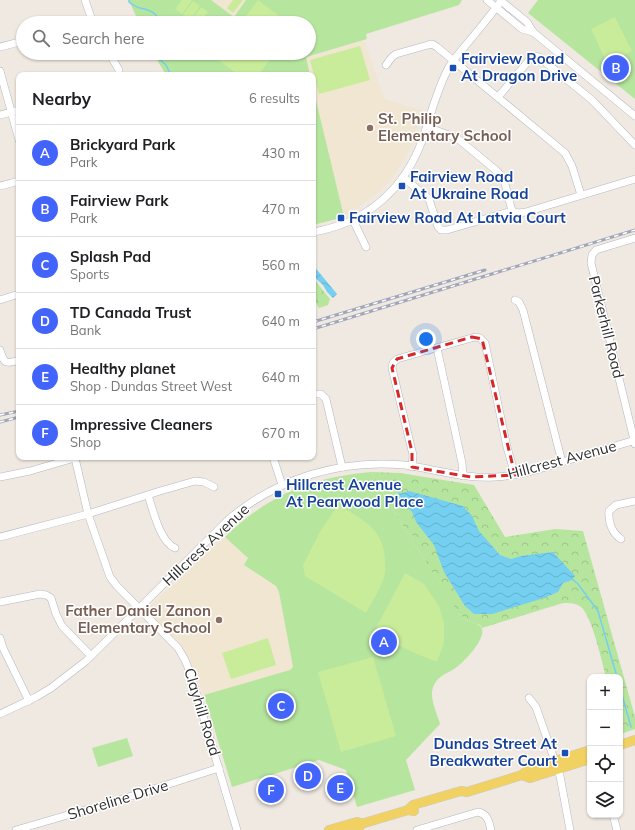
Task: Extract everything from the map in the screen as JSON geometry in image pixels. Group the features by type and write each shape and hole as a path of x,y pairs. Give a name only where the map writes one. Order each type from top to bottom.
{"main road":[{"path":"623,744 635,740"},
{"path":"328,830 357,822 361,824 408,810 414,811 463,797 467,792 522,775 530,778 587,751"},
{"path":"557,765 587,759"},
{"path":"351,830 359,828 361,824"}],"street":[{"path":"85,0 89,16"},
{"path":"487,0 522,28 533,32 635,116"},
{"path":"316,231 331,228 353,220 381,201 404,178 416,156 439,88 454,60 501,0 527,22 533,32"},
{"path":"0,47 16,42"},
{"path":"386,64 396,54 432,44 437,46 565,153 572,166 581,195"},
{"path":"498,97 531,58 534,56 540,57 592,100 635,145"},
{"path":"113,60 118,72"},
{"path":"0,71 16,130"},
{"path":"0,115 16,111"},
{"path":"427,127 457,138 498,172 504,180 512,211"},
{"path":"404,178 429,199 438,228 440,230 448,230 512,211 519,213 526,212 635,179"},
{"path":"0,186 16,182"},
{"path":"353,220 366,247"},
{"name":"Parkerhill Road","path":"635,238 596,250 592,255 591,263 635,441"},
{"path":"0,300 16,295"},
{"path":"515,300 519,302 523,310 562,462"},
{"path":"412,466 412,452 392,367 394,361 472,337 480,338 485,343 507,447 515,475"},
{"path":"437,348 462,463 463,476"},
{"path":"0,350 5,362 10,363 16,361"},
{"path":"316,394 321,394 326,399 342,467"},
{"name":"Hillcrest Avenue","path":"0,714 51,688 72,672 91,656 233,516 255,500 282,485 311,474 342,467 371,464 412,466 463,476 494,477 515,475 635,441"},
{"path":"0,477 30,471 67,460"},
{"name":"Clayhill Road","path":"78,460 88,514 110,577 116,586 138,609 178,648 185,660 190,672 237,830"},
{"path":"274,460 282,485"},
{"path":"0,537 88,514 196,481 204,482 214,487"},
{"path":"148,495 163,538 174,548"},
{"path":"621,539 613,531 609,520 609,511 616,506 635,501"},
{"path":"0,602 40,594 46,595 51,598 62,626 91,656"},
{"path":"0,638 3,648 28,701"},
{"path":"529,698 536,707 557,765 570,830"},
{"name":"Shoreline Drive","path":"16,830 119,800 219,768"},
{"path":"419,830 478,812 482,813 488,818 491,830"},
{"path":"614,818 617,830"}],"highlighted area":[{"path":"472,337 482,339 515,475 471,477 412,467 412,452 392,368 397,359"}],"shaded area":[{"path":"211,0 246,0 235,16"},
{"name":"St. Philip Elementary School","path":"364,40 384,99 423,111 408,152 392,179 379,192 344,217 316,100 316,72 309,72 307,60 316,60 316,54"},
{"name":"Father Daniel Zanon Elementary School","path":"225,537 248,558 244,565 276,586 279,592 293,667 290,670 205,698 189,657 145,611"}],"green space":[{"path":"129,0 211,0 233,16 136,16"},
{"path":"182,0 192,0 182,14 175,9"},
{"path":"233,0 243,0 233,13 227,8"},
{"path":"246,0 462,0 459,5 366,34 367,39 316,54 316,16 235,16"},
{"path":"258,0 279,16 246,16"},
{"path":"538,0 635,0 635,99 528,13"},
{"path":"193,1 200,6 193,16 183,15"},
{"path":"201,7 208,12 205,16 195,16"},
{"path":"615,17 632,51 607,63 591,29"},
{"path":"360,46 370,80 319,94 316,83 316,72 313,72 310,60 316,60 316,58"},
{"path":"157,60 307,60 309,72 164,72"},
{"path":"219,60 270,60 260,72 234,72"},
{"path":"316,100 344,217 316,224"},
{"path":"316,282 330,299 328,305 319,308 316,302"},
{"path":"372,472 400,473 474,485 505,537 555,529 583,531 623,674 605,674 593,629 585,612 581,607 575,604 563,603 482,628 480,625 466,620 458,613 412,540 413,536 407,533 375,481"},
{"path":"372,472 375,481 407,533 413,536 412,540 459,614 466,620 479,625 482,630 482,635 471,654 458,666 439,678 432,689 432,699 440,724 406,760 415,790 357,807 346,770 319,760 232,787 204,695 290,670 293,667 279,592 276,586 244,565 248,558 225,537 241,522 258,510 275,499 292,491 330,478"},
{"path":"338,505 370,526 381,541 384,551 384,578 366,613 305,576 303,565 321,530"},
{"path":"405,573 424,584 439,606 444,623 444,643 437,662 410,651 374,632"},
{"path":"268,638 276,665 231,679 222,653"},
{"path":"373,657 396,736 341,752 318,672"},
{"path":"623,674 635,717 635,729 623,733"},
{"path":"127,738 133,756 98,767 92,748"}],"water":[{"path":"316,269 337,294 333,298 316,279"},
{"path":"409,491 463,506 472,516 479,531 500,555 511,559 521,556 553,552 575,576 572,580 563,583 558,592 544,598 492,614 474,614 465,606 444,572 434,545 416,522 412,512 404,504 399,494"}],"waterway":[{"path":"129,0 129,2 136,7 149,10 156,16"},
{"path":"160,60 166,65 170,72"},
{"path":"391,481 400,494"},
{"path":"572,579 578,584 598,611 616,674"},
{"path":"623,699 631,727"}],"railway":[{"path":"316,328 635,230"},
{"path":"316,321 485,270"},
{"path":"0,415 16,412"},
{"path":"0,422 16,418"}],"place":[{"name":"Fairview Road At Dragon Drive","path":"453,68"},
{"name":"Fairview Park","path":"616,68"},
{"name":"St. Philip Elementary School","path":"370,128"},
{"name":"Fairview Road At Ukraine Road","path":"402,186"},
{"name":"Fairview Road At Latvia Court","path":"341,218"},
{"name":"Hillcrest Avenue At Pearwood Place","path":"278,494"},
{"name":"Father Daniel Zanon Elementary School","path":"219,620"},
{"name":"Brickyard Park","path":"384,642"},
{"name":"Splash Pad","path":"281,706"},
{"name":"Dundas Street At Breakwater Court","path":"565,753"},
{"name":"TD Canada Trust","path":"308,776"},
{"name":"Healthy planet","path":"340,788"},
{"name":"Impressive Cleaners","path":"271,790"}]}
